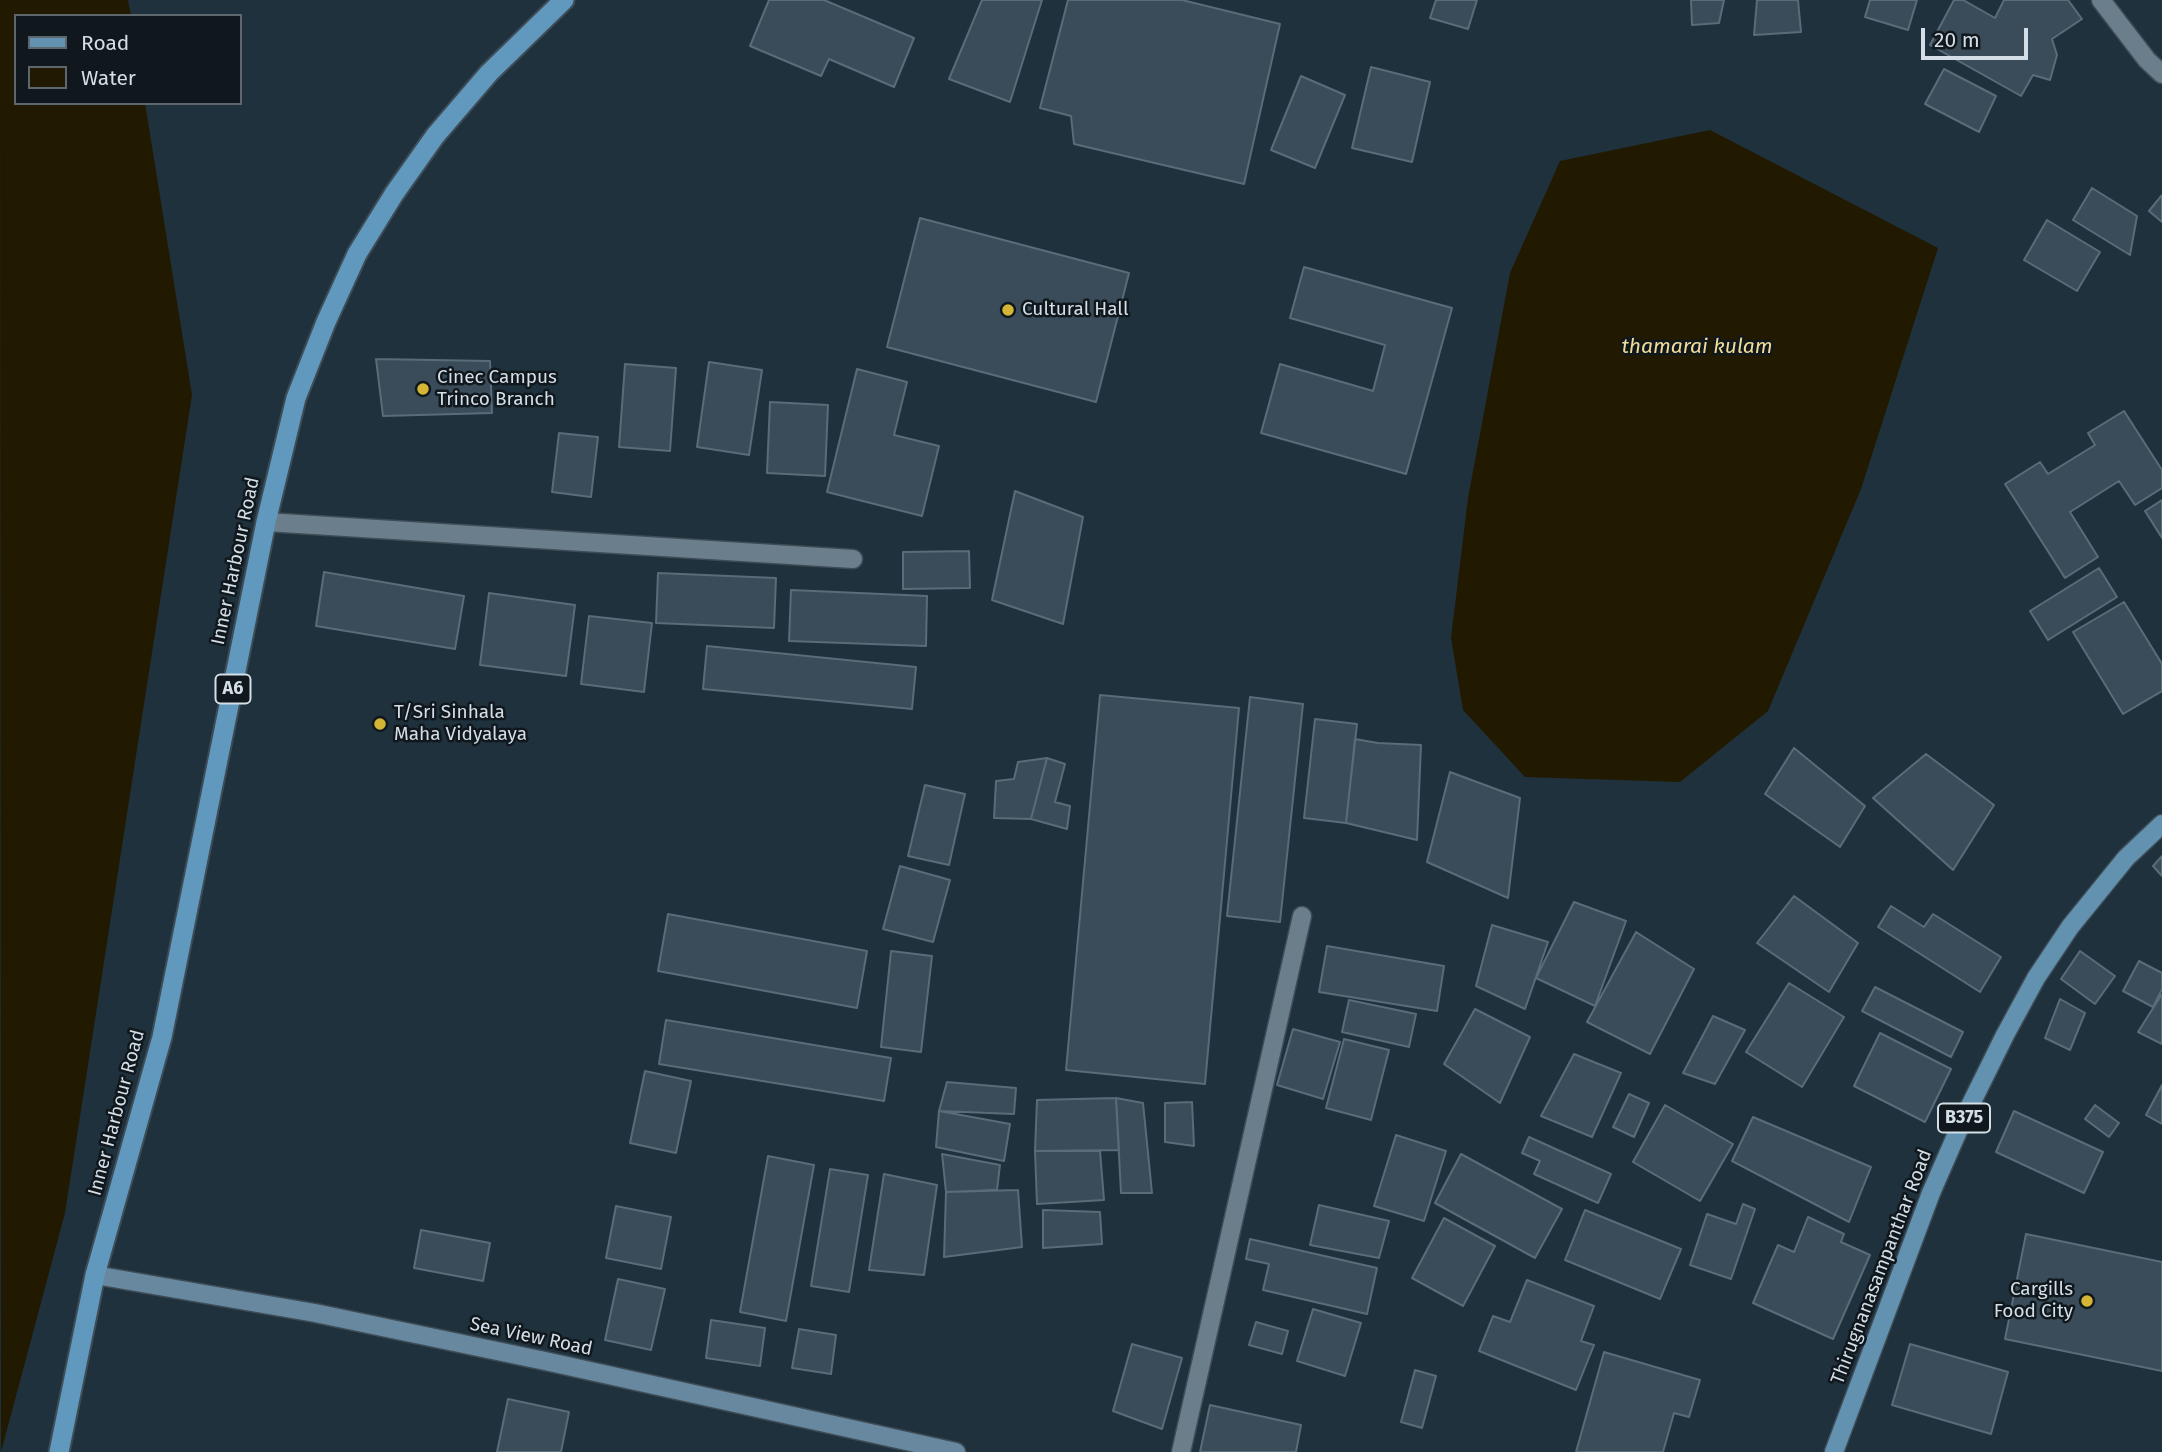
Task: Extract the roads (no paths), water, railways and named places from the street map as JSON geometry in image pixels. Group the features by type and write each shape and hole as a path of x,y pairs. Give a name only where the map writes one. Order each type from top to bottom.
{"highway":[{"name":"Inner Harbour Road","path":"59,1452 96,1275 162,1037 266,522 296,398 357,254 394,194 435,136 489,73 564,0"}],"main road":[{"name":"Thirugnanasampanthar Road","path":"1834,1452 1931,1193 2005,1035 2036,978 2070,927 2126,858 2162,824"},
{"name":"Sea View Road","path":"96,1275 328,1316 956,1452"}],"street":[{"path":"2101,0 2147,60 2162,74"},
{"path":"266,522 853,559"},
{"path":"1181,1452 1303,916"}],"water":[{"path":"0,0 128,0 131,14 14,14 14,105 145,105 192,395 65,1213 1,1452"},
{"name":"thamarai kulam","path":"1710,130 1938,248 1861,489 1768,711 1680,782 1525,777 1463,710 1451,638 1468,498 1510,273 1560,161"}],"place":[{"name":"Cultural Hall","path":"1008,310"},
{"name":"Cinec Campus Trinco Branch","path":"423,389"},
{"name":"T/Sri Sinhala Maha Vidyalaya","path":"380,724"},
{"name":"Cargills Food City","path":"2087,1301"}]}
